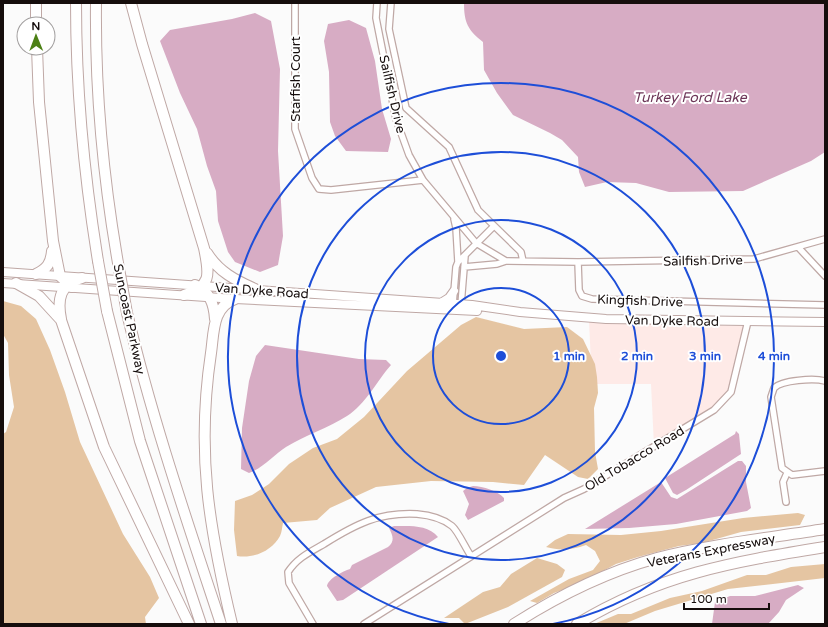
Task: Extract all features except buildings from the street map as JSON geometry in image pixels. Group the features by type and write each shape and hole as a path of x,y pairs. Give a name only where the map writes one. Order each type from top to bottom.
{"highway":[{"path":"36,3 36,16"},
{"name":"Suncoast Parkway","path":"76,3 80,107 88,193 107,311 140,440 201,624"},
{"name":"Suncoast Parkway","path":"96,3 100,120 110,212 128,313 149,400 164,453 221,624"},
{"path":"131,3 204,248 208,273 199,287 184,295"},
{"path":"37,56 39,102 53,241 60,276 68,286"},
{"path":"36,274 44,269 49,263 53,241"},
{"path":"204,248 220,270 233,280 255,289"},
{"path":"82,278 68,286 59,301 61,320 94,420 110,460 189,624"},
{"path":"16,284 39,296 61,320"},
{"path":"199,287 209,297 214,306 215,321 204,409 205,474 213,541 232,624"},
{"path":"215,321 223,306 235,299"},
{"name":"Veterans Expressway","path":"514,624 576,589 642,563 707,548 825,529"},
{"name":"Veterans Expressway","path":"577,624 629,596 686,574 753,558 825,547"}],"main road":[{"name":"Van Dyke Road","path":"3,272 199,287 255,289 440,303 457,306"},
{"name":"Van Dyke Road","path":"3,283 68,286 235,299 457,306 606,319 825,322"},
{"path":"440,303 449,298 454,291"}],"street":[{"name":"Starfish Court","path":"294,3 295,129 312,178 319,189 331,190 423,180"},
{"name":"Sailfish Drive","path":"377,3 376,18 396,119 409,155 423,180"},
{"path":"391,3 389,29 406,108 449,147 478,210 493,227 520,252 523,261"},
{"path":"423,180 476,243 506,261"},
{"path":"454,216 458,262 454,291 457,306"},
{"path":"458,262 493,227"},
{"name":"Sailfish Drive","path":"578,262 754,259 825,238"},
{"path":"798,247 825,276"},
{"path":"457,306 464,267 464,256"},
{"path":"464,267 497,264 506,261 578,262"},
{"name":"Kingfish Drive","path":"578,262 579,290 582,296 592,299 825,305"},
{"name":"Old Tobacco Road","path":"364,624 564,498 584,489 714,410 731,392 748,322"},
{"path":"825,381 783,382 777,385 772,392 782,468 787,473 792,475 825,471"},
{"path":"786,502 783,482 787,473"},
{"path":"313,624 289,583 288,572 299,559 311,551 353,526 370,518 402,513 430,515 452,526 471,556"}],"shaded area":[{"path":"3,301 21,306 36,319 50,350 65,392 80,442 123,534 150,577 159,598 145,617 146,624 3,624 3,434 6,432 14,407 9,375 8,343 3,334"},
{"path":"476,317 524,329 567,327 583,339 595,364 598,393 594,408 595,452 598,469 588,479 578,477 545,455 524,485 493,482 431,481 376,487 330,508 317,520 283,523 280,536 277,541 267,550 256,555 243,557 237,556 234,530 235,501 252,495 269,484 289,464 313,448 337,439 364,417 407,371 461,325"},
{"path":"589,321 745,326 729,391 711,409 654,446 651,384 592,384"},
{"path":"798,513 805,515 800,525 741,532 702,543 679,546 638,557 616,564 579,584 554,593 537,603 530,601 569,579 593,570 600,561 595,551 586,545 566,549 546,547 555,540 568,534 621,535 661,531 743,518"},
{"path":"537,558 557,564 565,570 562,577 508,607 465,624 459,618 444,618 483,592 500,587 511,574"},
{"path":"825,564 825,578 728,589 655,611 624,624 594,624 618,614 631,614 670,598 702,591 747,575 766,575 791,567"}],"water":[{"name":"Turkey Ford Lake","path":"464,3 825,3 825,152 811,161 743,191 669,192 636,183 607,182 585,187 579,172 578,157 562,140 513,115 497,93 484,70 483,42 470,30 468,26 465,16"},
{"path":"255,13 271,21 280,69 278,151 283,236 278,265 260,272 235,262 228,252 218,221 216,191 207,166 197,129 180,93 160,41 170,30 232,19"},
{"path":"349,20 366,28 375,61 382,109 391,139 388,152 346,151 335,136 330,122 329,72 324,41 328,24"},
{"path":"265,345 359,359 386,360 391,365 354,411 325,428 286,447 264,465 249,473 241,469 242,428 249,381 256,356"},
{"path":"736,431 739,434 741,454 686,490 677,495 673,493 665,478 735,434"},
{"path":"738,461 742,461 746,466 746,482 751,508 747,511 676,524 629,528 585,529 661,482 671,497 677,499"},
{"path":"473,486 494,491 504,498 504,501 468,520 465,515 469,504 463,491"},
{"path":"394,526 423,528 434,533 438,537 343,600 337,601 327,586 328,583 336,576 350,569 352,565 388,547 392,543 393,538 389,528"},
{"path":"798,585 804,588 786,600 779,612 768,624 712,624 715,602 730,596 755,596"}]}
